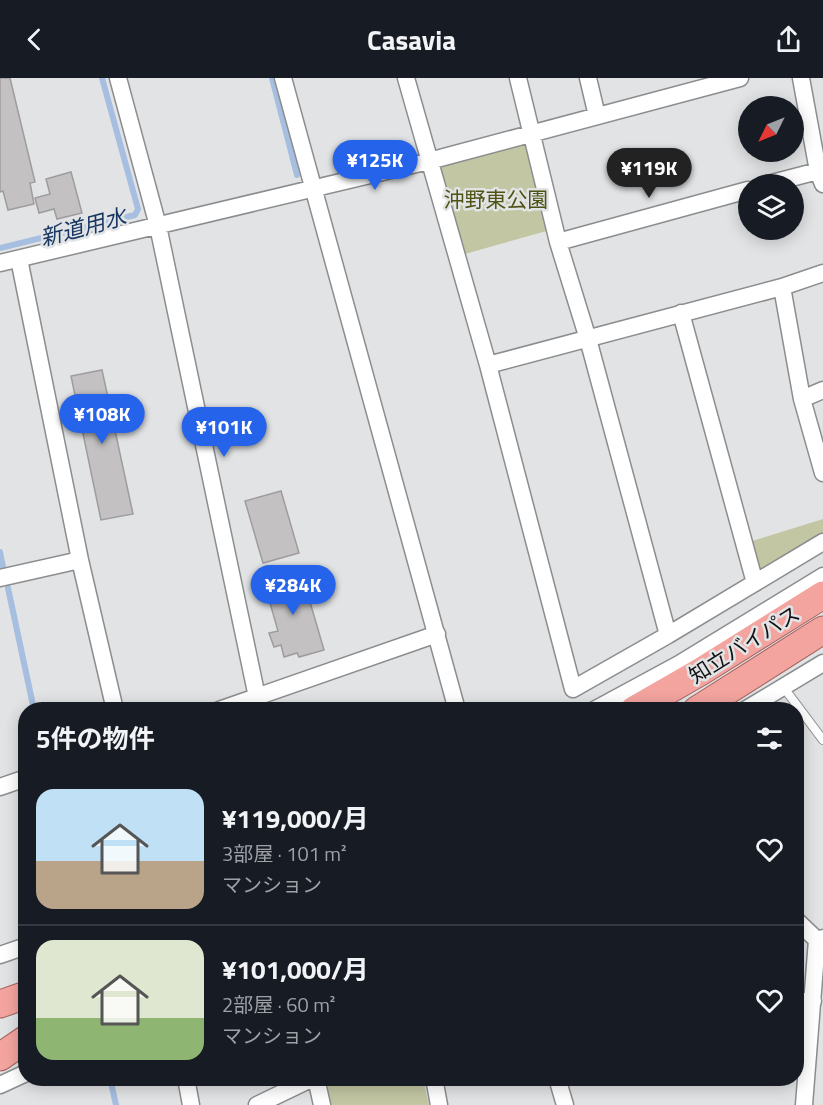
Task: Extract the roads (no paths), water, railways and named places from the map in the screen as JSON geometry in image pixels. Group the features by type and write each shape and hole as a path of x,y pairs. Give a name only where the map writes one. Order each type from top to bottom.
{"highway":[{"name":"知立バイパス","path":"648,702 823,595"},
{"name":"知立バイパス","path":"710,702 823,630"},
{"path":"0,993 18,993"},
{"path":"0,1004 18,996"},
{"path":"0,1039 18,1032"},
{"path":"0,1057 18,1045"}],"street":[{"path":"118,78 158,226 256,696"},
{"path":"283,78 456,702"},
{"path":"406,78 488,365 573,689 823,542"},
{"path":"518,78 558,242 588,339 668,635"},
{"path":"588,78 597,116"},
{"path":"0,263 429,161 740,78"},
{"path":"801,78 821,177 804,179"},
{"path":"558,242 738,193"},
{"path":"19,259 80,560 113,702"},
{"path":"488,365 782,287 823,273"},
{"path":"782,287 802,399 823,473"},
{"path":"681,313 755,583"},
{"path":"802,399 823,390"},
{"path":"0,578 80,560"},
{"path":"609,702 679,664 823,576"},
{"path":"240,702 437,634"},
{"path":"759,702 823,663"},
{"path":"0,787 18,781"},
{"path":"804,926 820,939 805,1001 804,1105"},
{"path":"0,955 18,949"},
{"path":"0,1085 18,1077"},
{"path":"187,1086 191,1105"},
{"path":"257,1105 298,1086"},
{"path":"317,1086 322,1105"},
{"path":"435,1086 439,1105"},
{"path":"559,1086 565,1105"}],"lane":[{"path":"784,688 794,702"},
{"path":"804,715 823,740"}],"waterway":[{"name":"新道用水","path":"0,248 135,215 138,209 102,78"},
{"path":"272,78 297,175"},
{"name":"新道用水","path":"0,552 3,567"},
{"name":"新道用水","path":"8,588 32,702"},
{"name":"新道用水","path":"112,1086 116,1105"}],"park label":[{"name":"沖野東公園","path":"496,199"}]}
